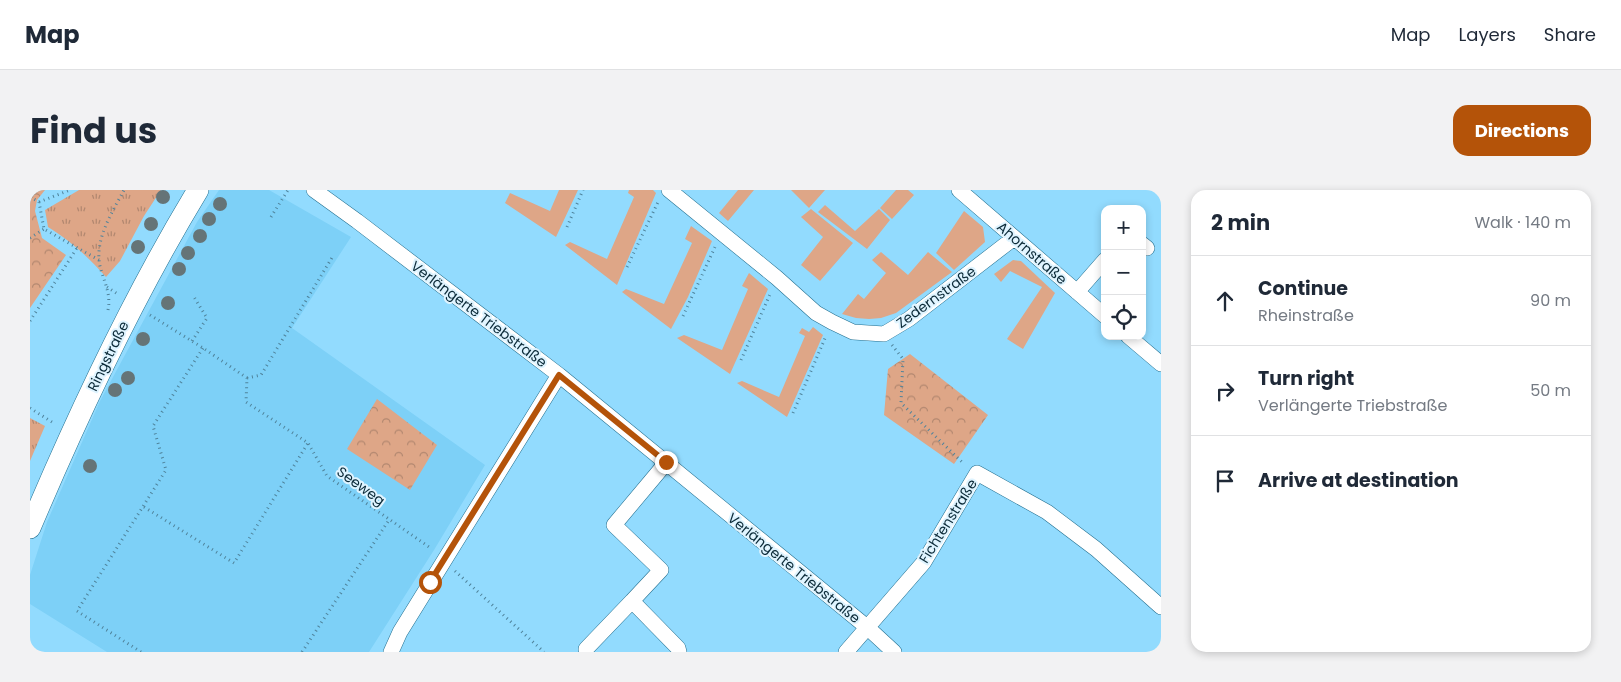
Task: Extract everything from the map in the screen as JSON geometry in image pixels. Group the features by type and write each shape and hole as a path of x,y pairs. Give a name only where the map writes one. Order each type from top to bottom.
{"main road":[{"name":"Ringstraße","path":"30,528 71,434 133,304 198,190"}],"street":[{"name":"Verlängerte Triebstraße","path":"314,190 358,221 559,375 868,628 894,652"},
{"name":"Ahornstraße","path":"958,190 1101,313"},
{"name":"Zedernstraße","path":"664,194 721,232 816,313 853,332 884,334 909,319 1014,238"},
{"path":"1077,292 1101,265"},
{"path":"1133,340 1161,364"},
{"path":"391,652 400,632 559,375"},
{"path":"586,649 662,570 614,525 666,462"},
{"name":"Fichtenstraße","path":"846,652 924,562 977,474 1047,512 1096,549 1161,607"},
{"path":"632,601 678,648 679,652"}],"path":[{"path":"39,202 70,190"},
{"path":"107,287 100,260 103,231 124,190"},
{"path":"271,217 288,190"},
{"path":"567,227 583,190"},
{"path":"627,267 664,194"},
{"path":"30,197 39,202"},
{"path":"39,202 44,229 100,260"},
{"path":"30,238 44,229"},
{"path":"683,316 721,232"},
{"path":"30,321 76,248"},
{"path":"133,304 247,378 261,375 333,256"},
{"path":"741,360 777,278"},
{"path":"192,341 207,318 194,298"},
{"path":"793,413 832,322"},
{"path":"884,334 903,359 901,403 964,464 977,474"},
{"path":"141,652 78,611 166,470 153,426 203,348"},
{"name":"Seeweg","path":"247,378 246,402 308,443 327,476 389,520 430,546 544,652"},
{"path":"30,408 71,434"},
{"path":"144,507 234,563 308,443"},
{"path":"302,652 389,520"}],"shaded area":[{"path":"219,190 269,190 351,237 292,328 485,465 369,652 107,652 30,604 30,575 47,522 100,401 197,222"}],"green space":[{"path":"30,190 45,190 37,200 35,211 42,238 66,255 30,308"},
{"path":"79,190 161,190 144,216 120,261 106,277 79,250 48,227 45,210"},
{"path":"559,190 578,190 556,237 505,203 510,193 550,211"},
{"path":"629,190 653,190 656,193 617,285 565,245 570,242 607,259 634,197 628,193"},
{"path":"738,190 754,190 728,221 719,213"},
{"path":"791,190 825,190 809,208"},
{"path":"896,190 908,190 914,195 892,219 880,208"},
{"path":"825,205 855,231 879,209 890,220 867,249 818,212"},
{"path":"811,209 853,243 820,281 801,265 823,237 801,217"},
{"path":"964,211 983,227 985,242 954,270 936,253"},
{"path":"691,226 712,241 688,297 671,329 622,292 626,289 664,304 692,243 685,239"},
{"path":"881,252 908,275 928,252 952,272 896,313 881,318 869,319 842,314 858,294 864,299 886,273 872,260"},
{"path":"1013,260 1021,261 1055,293 1023,349 1007,339 1042,287 1010,271 1001,282 994,274"},
{"path":"749,273 768,289 730,374 677,338 684,335 722,350 748,289 742,286"},
{"path":"813,327 823,335 787,417 737,383 742,381 779,397 805,336 799,333 802,328 809,332"},
{"path":"910,354 988,415 954,464 884,415 888,369"},
{"path":"377,399 437,445 410,490 347,449"},
{"path":"30,418 45,426 30,461"}],"route":[{"path":"430,582 559,375 666,462"}]}
